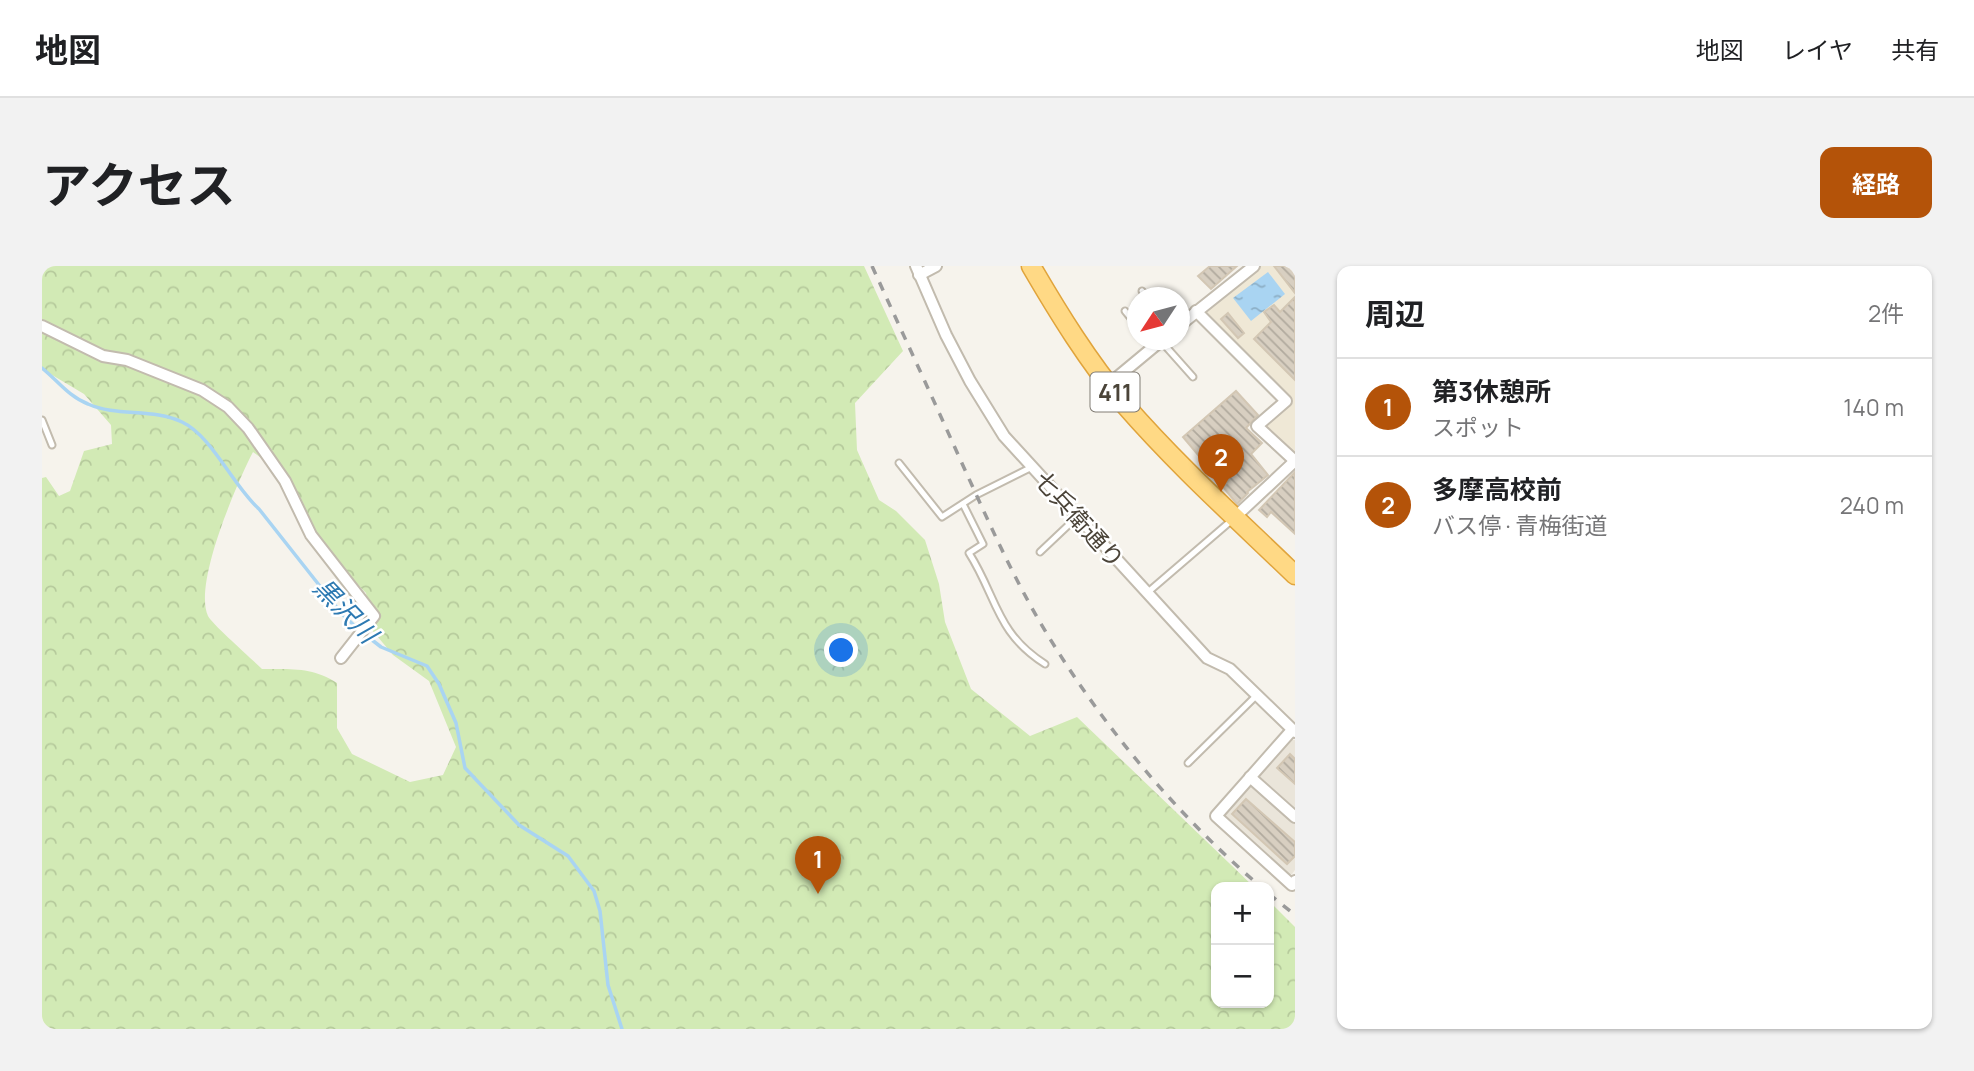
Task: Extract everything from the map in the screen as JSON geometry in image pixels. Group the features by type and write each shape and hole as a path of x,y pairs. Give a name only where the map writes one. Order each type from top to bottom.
{"highway":[{"name":"411","path":"1031,266 1066,326 1109,384 1168,453 1295,575"}],"street":[{"path":"917,270 936,266"},
{"path":"1190,316 1254,266"},
{"name":"七兵衛通り","path":"917,270 946,335 991,418 1004,436 1207,658 1230,669 1294,731"},
{"path":"1196,311 1286,401 1257,426 1295,461 1235,517"},
{"path":"42,326 103,356 127,360 202,390 228,407 248,428 285,481 311,535 374,616 341,658"},
{"path":"1109,384 1147,350"},
{"path":"1294,731 1216,816 1292,885 1295,881"},
{"path":"1250,777 1295,817"}],"lane":[{"path":"1164,350 1193,377"},
{"path":"42,420 52,444"},
{"path":"899,463 942,517 1032,467"},
{"path":"963,504 983,544 969,553 981,572 998,615 1019,646 1045,664"},
{"path":"1040,552 1077,517"},
{"path":"1147,593 1235,517"},
{"path":"1188,763 1257,695"}],"shaded area":[{"path":"1260,266 1295,266 1295,457 1264,428 1265,423 1290,402 1207,316 1205,309"},
{"path":"1289,740 1295,740 1295,870 1292,874 1286,874 1222,813"}],"green space":[{"path":"42,266 864,266 903,351 855,403 857,450 879,500 896,511 925,540 939,584 945,622 971,689 1030,736 1077,717 1249,882 1211,882 1211,1008 1274,1008 1274,906 1295,927 1295,1029 42,1029 42,478 46,477 59,496 70,491 84,451 112,444 111,425 84,394 42,369","holes":["253,452 289,478 305,532 366,593 372,630 393,655 429,681 456,747 443,775 410,782 352,754 337,728 337,683 310,672 262,669 208,616 205,601 206,581 211,558 237,486"]}],"water":[{"path":"1268,272 1285,294 1251,321 1233,298"}],"building":[{"path":"1210,266 1237,266 1211,289 1198,276"},
{"path":"1274,266 1295,266 1295,293"},
{"path":"1295,297 1295,380 1254,339 1271,322 1264,312 1274,305 1280,312"},
{"path":"1228,313 1244,333 1238,338 1221,319"},
{"path":"1236,391 1258,415 1246,428 1262,443 1251,454 1268,475 1237,504 1223,487 1229,480 1211,455 1205,459 1201,454 1199,456 1183,437"},
{"path":"1295,472 1295,534 1271,512 1267,517 1259,510"},
{"path":"1290,754 1295,759 1295,784 1277,768"},
{"path":"1246,799 1295,842 1295,856 1287,864 1232,814"}],"waterway":[{"name":"黒沢川","path":"42,368 69,393 88,404 111,410 159,415 182,422 193,429 213,450 240,488 342,614 381,647 427,666 439,684 456,723 465,768 519,825 568,856 594,891 600,911 608,985 622,1029"}],"railway":[{"path":"872,266 1001,548 1047,634 1093,703 1144,769 1200,830 1255,882"},
{"path":"1274,898 1295,915"}],"place":[{"name":"多摩高校前","path":"1221,492"},
{"name":"第3休憩所","path":"818,894"}]}
